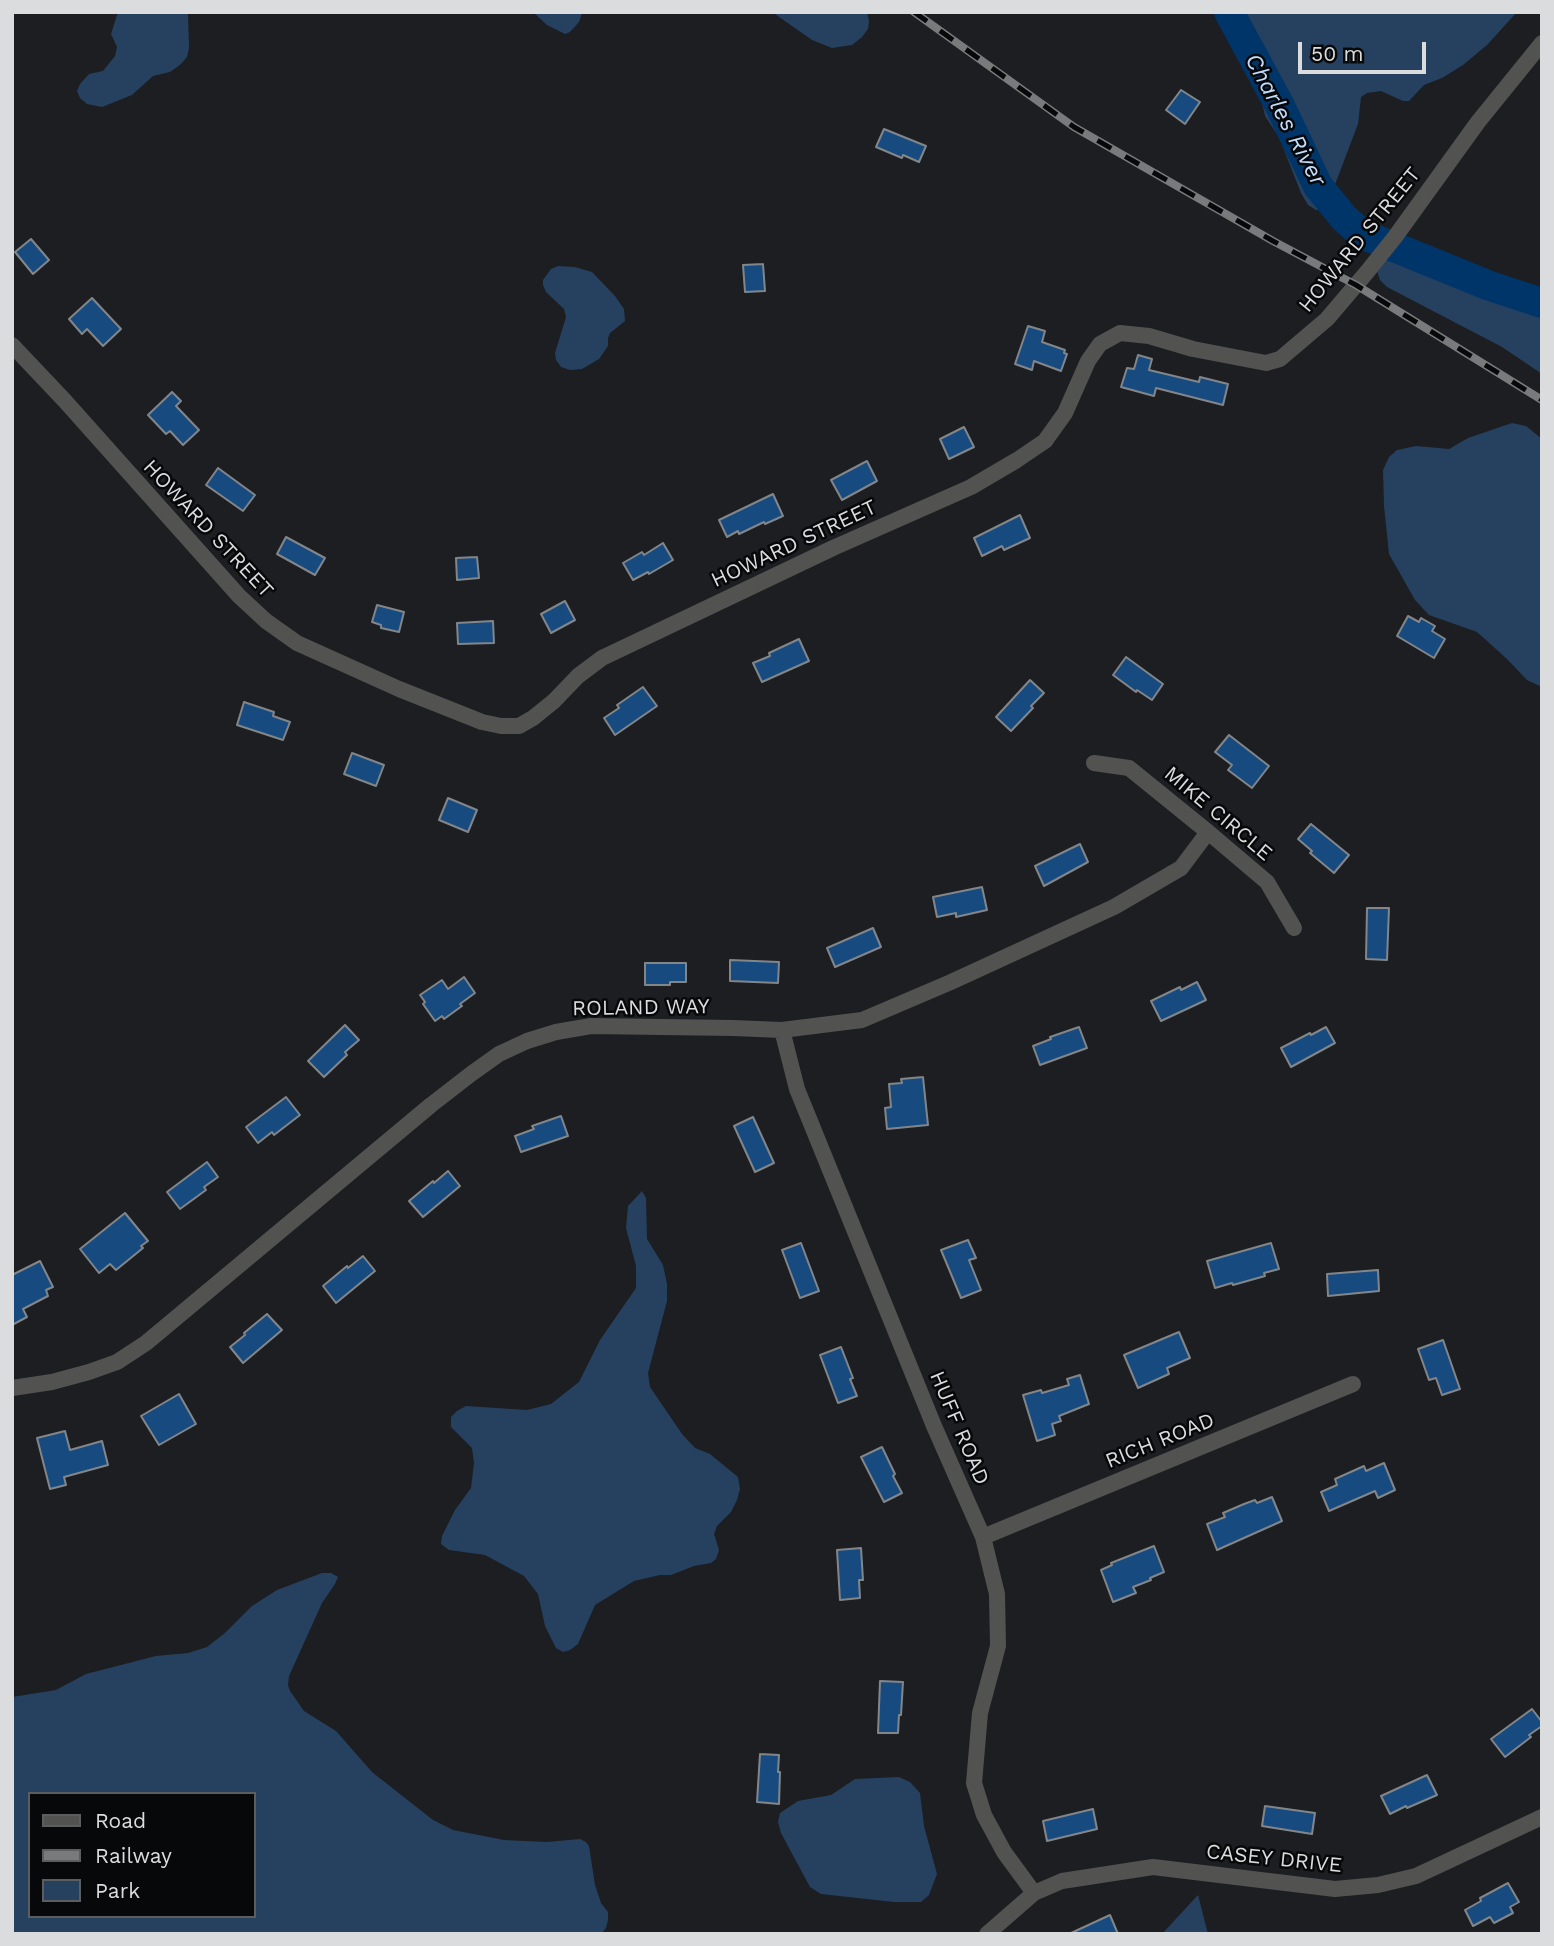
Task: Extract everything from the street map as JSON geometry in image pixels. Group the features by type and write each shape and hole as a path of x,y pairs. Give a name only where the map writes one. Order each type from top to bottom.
{"street":[{"name":"HOWARD STREET","path":"12,345 239,596 266,621 297,643 399,689 482,722 519,726 554,701 578,676 614,651 833,548 971,487 1045,442 1065,413 1088,361 1100,344 1120,333 1149,336 1193,349 1266,363 1280,359 1327,319 1367,272 1478,122 1542,43"},
{"name":"MIKE CIRCLE","path":"1094,763 1129,768 1208,832 1267,882 1294,928"},
{"name":"ROLAND WAY","path":"12,1388 52,1382 89,1372 117,1362 146,1343 431,1105 499,1054 556,1032 591,1026 782,1030 862,1020 1114,907 1181,868 1208,832"},
{"name":"HUFF ROAD","path":"782,1030 797,1089 934,1426 983,1537 996,1594 998,1646 980,1713 974,1783 984,1815 1004,1852 1034,1893"},
{"name":"RICH ROAD","path":"983,1537 1353,1384"},
{"name":"CASEY DRIVE","path":"987,1934 1034,1893 1062,1881 1153,1867 1335,1889 1378,1885 1416,1876 1542,1817"}],"green space":[{"path":"120,12 188,12 187,57 170,72 153,76 132,95 102,107 87,104 77,91 89,74 103,71 115,56 117,47 111,34"},
{"path":"533,12 582,13 579,22 565,34 547,25"},
{"path":"772,12 867,12 868,29 852,45 832,48 812,40"},
{"path":"1214,12 1517,12 1487,45 1463,65 1424,85 1409,101 1381,91 1367,93 1361,97 1358,124 1328,203 1324,210 1316,210 1308,205 1301,193 1279,137 1265,116 1259,88 1242,61 1230,32"},
{"path":"1386,258 1408,263 1455,287 1481,293 1514,309 1542,316 1542,374 1502,347 1387,287 1380,280 1377,271"},
{"path":"558,266 592,272 624,309 625,321 610,333 608,346 599,359 582,369 570,370 561,367 556,360 555,353 566,317 564,309 546,292 543,280 551,269"},
{"path":"1512,423 1526,426 1542,439 1542,687 1527,680 1477,632 1429,615 1415,600 1389,554 1383,470 1389,457 1397,450 1416,446 1449,449 1468,438"},
{"path":"642,1191 646,1198 647,1239 663,1265 667,1284 667,1301 648,1373 650,1387 682,1434 695,1448 710,1454 738,1477 740,1489 731,1512 717,1526 714,1534 719,1550 716,1559 671,1575 634,1581 595,1605 578,1644 563,1652 556,1648 545,1626 538,1594 524,1576 485,1555 449,1550 441,1544 442,1536 455,1510 471,1488 474,1463 472,1448 451,1427 451,1417 466,1406 527,1410 551,1404 579,1382 600,1340 636,1288 636,1266 626,1228 628,1206"},
{"path":"322,1573 331,1573 338,1577 322,1603 289,1676 290,1691 304,1711 336,1731 372,1772 433,1820 453,1830 504,1840 547,1842 580,1839 586,1842 589,1846 595,1885 601,1903 608,1912 606,1928 601,1934 12,1934 12,1697 56,1690 86,1674 156,1656 188,1653 207,1647 252,1606 277,1590"},
{"path":"899,1777 910,1782 920,1793 924,1826 937,1874 929,1895 921,1902 894,1902 821,1894 810,1887 781,1833 778,1822 780,1813 798,1801 831,1795 855,1779"},
{"path":"1198,1895 1208,1934 1162,1934"}],"building":[{"path":"1181,90 1200,102 1185,124 1166,110"},
{"path":"884,129 926,146 919,162 876,147"},
{"path":"31,239 49,260 33,274 15,252"},
{"path":"763,264 765,291 745,292 743,265"},
{"path":"92,298 121,329 103,346 87,329 82,334 69,319"},
{"path":"1028,326 1045,331 1042,342 1065,350 1064,353 1067,354 1061,371 1034,361 1032,370 1015,364"},
{"path":"1138,355 1152,359 1149,370 1199,382 1200,377 1228,384 1223,405 1156,388 1154,396 1121,387 1127,368 1134,369"},
{"path":"172,392 181,401 176,406 199,430 183,445 170,431 166,434 148,415"},
{"path":"964,427 974,447 949,459 940,439"},
{"path":"867,461 877,481 842,500 831,480"},
{"path":"218,468 255,495 243,511 206,485"},
{"path":"773,494 783,516 727,537 719,520"},
{"path":"1020,515 1030,538 1004,550 1002,546 982,556 974,538"},
{"path":"286,537 325,558 315,575 277,554"},
{"path":"663,543 673,560 633,580 623,563 642,552 644,555"},
{"path":"477,557 479,578 457,580 456,558"},
{"path":"565,601 575,620 551,633 541,614"},
{"path":"377,605 404,612 399,632 381,628 381,625 372,622"},
{"path":"1408,616 1419,622 1421,618 1435,626 1432,631 1445,639 1434,658 1397,636"},
{"path":"493,621 494,643 458,644 457,623"},
{"path":"799,639 809,661 762,682 753,663"},
{"path":"1126,657 1163,684 1152,700 1113,675"},
{"path":"1030,680 1044,693 1011,731 996,717"},
{"path":"643,687 657,706 615,735 604,718"},
{"path":"244,702 274,712 273,716 290,722 283,740 237,725"},
{"path":"1229,735 1269,766 1252,788 1228,770 1232,765 1215,752"},
{"path":"352,753 384,765 376,786 344,774"},
{"path":"448,798 477,810 468,832 439,820"},
{"path":"1311,824 1349,855 1334,873 1298,839"},
{"path":"1080,844 1088,862 1044,886 1035,866"},
{"path":"982,887 987,910 956,917 956,913 937,917 933,897"},
{"path":"1367,908 1389,908 1387,960 1366,959"},
{"path":"873,928 881,947 835,967 827,948"},
{"path":"730,960 779,962 778,983 730,981"},
{"path":"645,963 686,963 686,982 645,985"},
{"path":"464,977 475,993 444,1019 442,1016 435,1021 420,995 442,980 448,989"},
{"path":"1197,982 1206,1000 1161,1021 1151,1001"},
{"path":"345,1025 359,1040 324,1077 308,1061"},
{"path":"1079,1027 1087,1048 1040,1065 1033,1046"},
{"path":"1326,1027 1335,1043 1291,1067 1281,1048"},
{"path":"923,1077 928,1125 887,1129 885,1108 891,1107 889,1084 902,1083 901,1079"},
{"path":"286,1097 300,1115 274,1135 272,1132 258,1143 246,1127"},
{"path":"561,1116 568,1136 521,1152 515,1136 534,1129 532,1126"},
{"path":"753,1117 774,1163 755,1172 734,1126"},
{"path":"207,1162 218,1177 204,1187 206,1190 180,1209 167,1192"},
{"path":"448,1171 460,1186 423,1217 409,1201"},
{"path":"125,1213 148,1241 116,1270 110,1264 99,1273 80,1249"},
{"path":"968,1240 976,1258 969,1260 981,1290 961,1298 941,1250"},
{"path":"801,1243 819,1291 800,1298 782,1250"},
{"path":"1271,1243 1279,1269 1264,1273 1265,1276 1215,1288 1207,1261"},
{"path":"363,1256 375,1271 336,1303 323,1286"},
{"path":"40,1261 53,1287 46,1290 48,1296 23,1309 27,1317 12,1325 12,1275"},
{"path":"1378,1270 1379,1291 1328,1296 1327,1274"},
{"path":"267,1314 282,1330 243,1363 230,1347"},
{"path":"1179,1332 1190,1358 1167,1368 1169,1374 1138,1388 1124,1355"},
{"path":"1443,1340 1460,1389 1442,1395 1436,1378 1429,1380 1418,1349"},
{"path":"841,1347 857,1396 838,1403 820,1355"},
{"path":"1080,1375 1089,1404 1059,1416 1061,1421 1052,1424 1055,1435 1037,1441 1023,1395 1069,1385 1067,1379"},
{"path":"179,1394 196,1424 159,1445 141,1416"},
{"path":"65,1431 70,1450 102,1441 108,1465 64,1477 66,1485 50,1489 37,1438"},
{"path":"882,1447 902,1493 884,1502 861,1457"},
{"path":"1384,1463 1395,1490 1378,1498 1375,1491 1329,1511 1321,1492 1337,1485 1335,1479 1364,1466 1366,1471"},
{"path":"1272,1497 1282,1521 1217,1550 1207,1524 1225,1517 1223,1513 1244,1504 1255,1500 1257,1503"},
{"path":"1154,1546 1164,1572 1133,1587 1136,1593 1113,1602 1101,1570 1112,1565 1111,1563"},
{"path":"861,1548 863,1580 859,1580 860,1598 840,1600 837,1550"},
{"path":"880,1681 903,1682 898,1733 878,1733"},
{"path":"1532,1709 1542,1726 1505,1757 1491,1739"},
{"path":"760,1754 779,1755 779,1804 757,1802"},
{"path":"1427,1775 1437,1795 1390,1814 1381,1796"},
{"path":"1265,1806 1315,1813 1312,1834 1262,1826"},
{"path":"1093,1809 1097,1829 1047,1841 1043,1821"},
{"path":"1508,1883 1519,1902 1510,1907 1513,1913 1494,1923 1490,1917 1473,1926 1465,1910 1481,1901 1480,1898"},
{"path":"1110,1915 1118,1934 1069,1934"}],"waterway":[{"name":"Charles River","path":"1229,12 1280,106 1318,186 1344,218 1362,234 1490,286 1542,303"}],"railway":[{"path":"914,12 1074,127 1273,241 1356,285 1542,400"}]}
